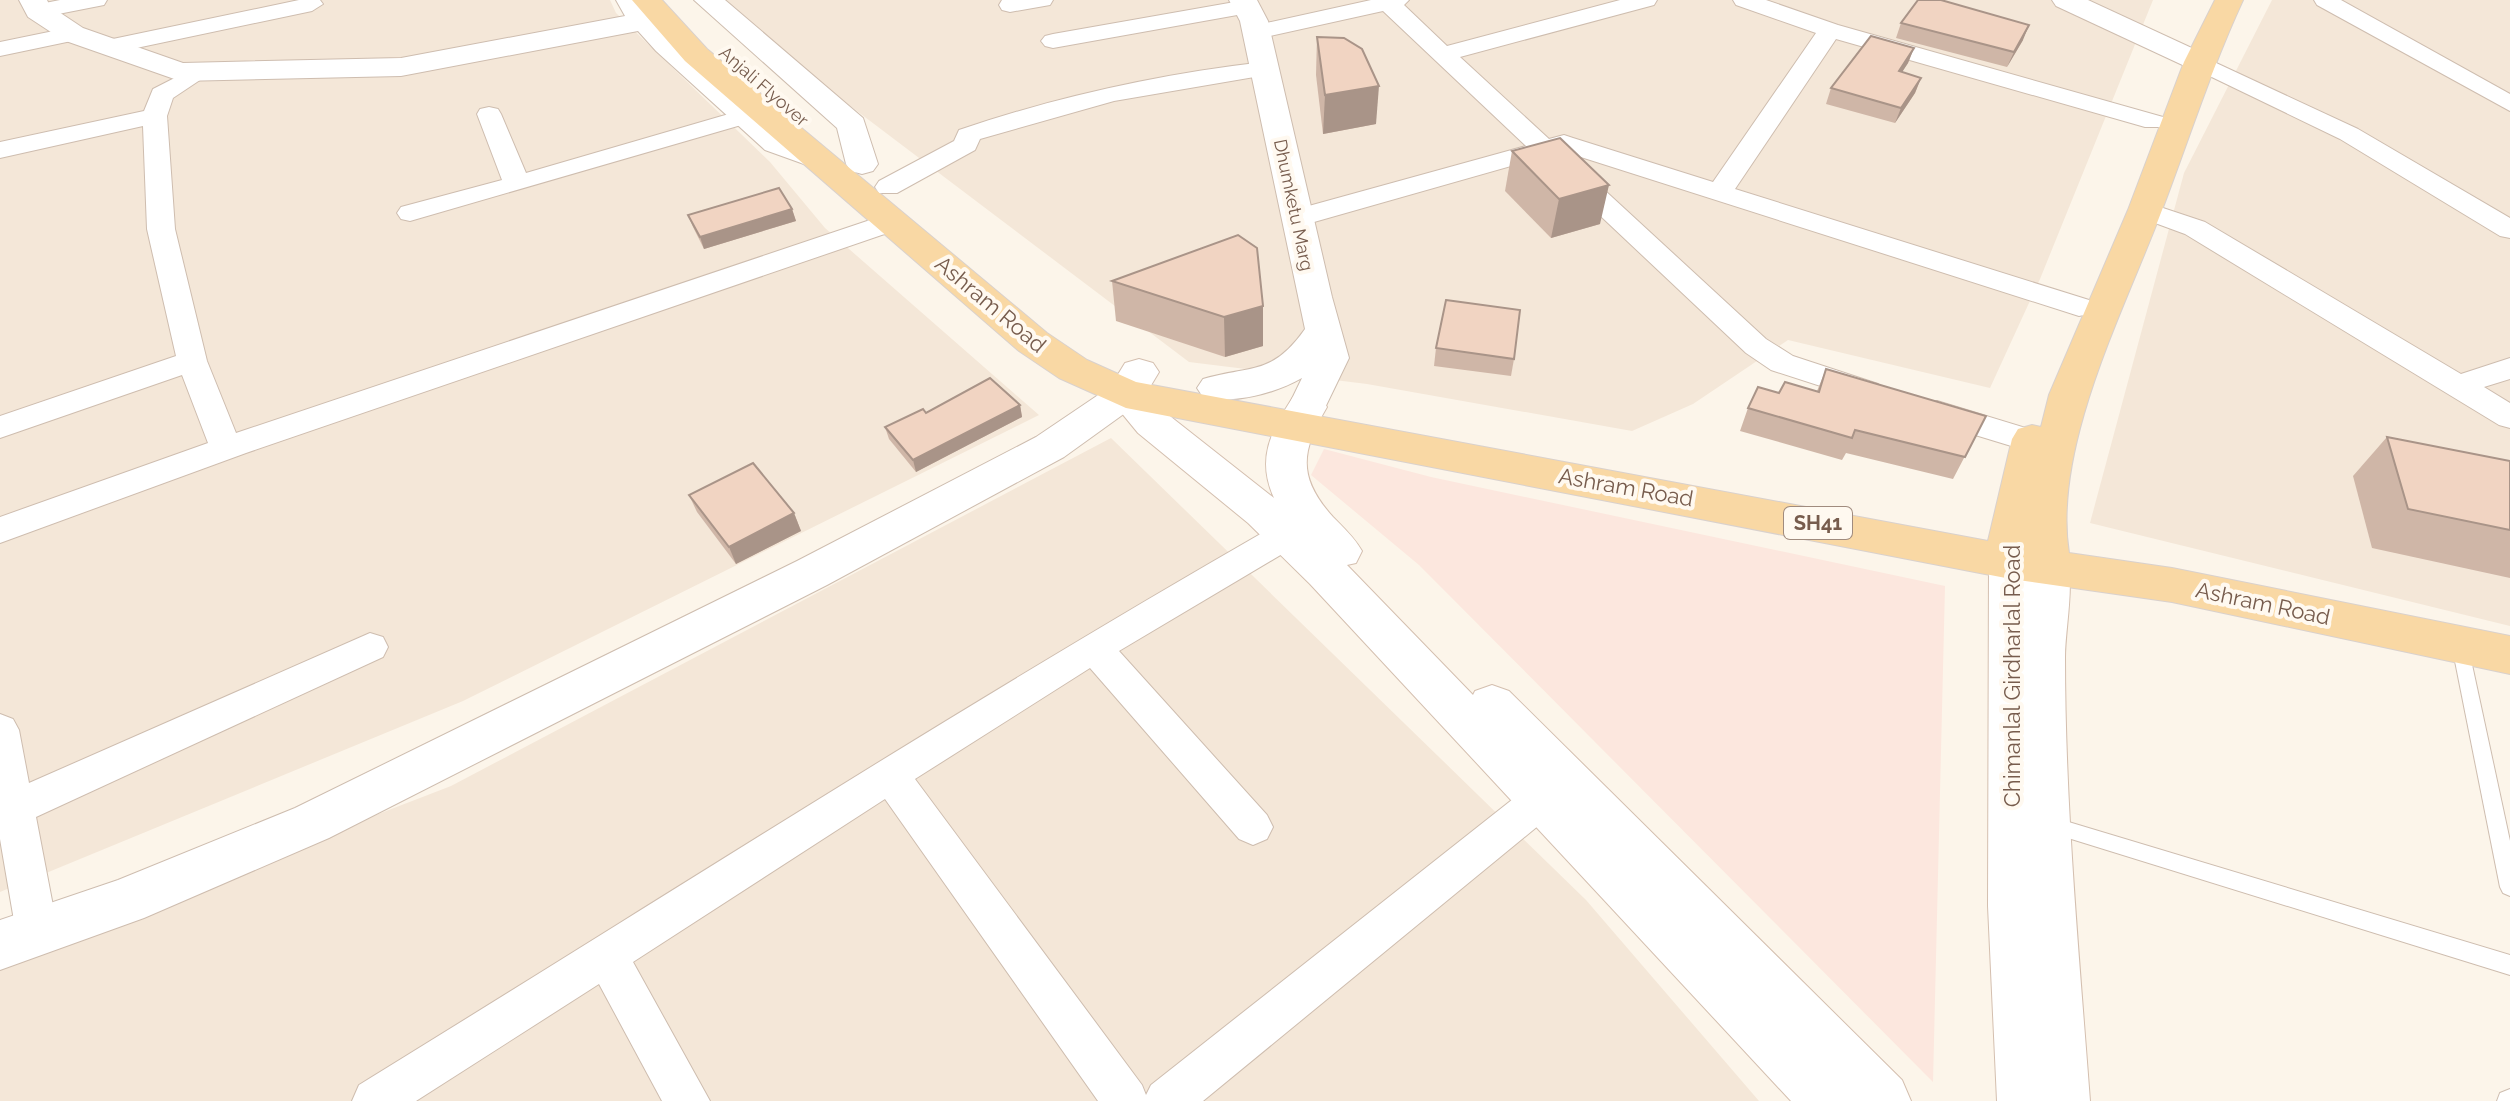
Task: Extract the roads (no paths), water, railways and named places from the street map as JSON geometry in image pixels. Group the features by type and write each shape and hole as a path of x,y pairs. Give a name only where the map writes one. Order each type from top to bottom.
{"main road":[{"name":"Anjali Flyover","path":"673,0 813,146"},
{"name":"Chimanlal Girdharlal Road","path":"2060,1101 2046,824 2041,611 2029,552 2069,395 2145,210 2208,0"},
{"name":"Chimanlal Girdharlal Road","path":"2027,1101 2015,906 2031,441 2046,387 2154,122 2229,0"},
{"name":"Anjali Flyover","path":"639,7 813,146 881,191"},
{"name":"Ashram Road","path":"813,146 881,191 1033,342 1073,369 1663,494 2029,552 2315,591 2510,634"},
{"name":"Ashram Road","path":"1132,383 1216,388 1299,418"},
{"path":"1132,383 1152,423 1298,528 1881,1101"},
{"path":"1299,418 1283,453 1287,482 1298,528 1326,572 1832,1101"},
{"name":"Ashram Road","path":"2029,552 2510,655"}],"street":[{"path":"36,6 96,0"},
{"path":"708,0 852,125 881,191"},
{"path":"1010,5 1042,0"},
{"path":"1443,54 1646,0"},
{"path":"1744,0 1830,30 2154,122"},
{"path":"2066,0 2349,134 2510,230"},
{"path":"2325,0 2510,104"},
{"path":"1053,41 1248,13 1393,1 1443,54 1704,299 1773,358 1796,369 2031,441"},
{"path":"108,47 312,4"},
{"path":"36,6 73,34 180,72 401,67 639,7 666,45 776,143 813,146"},
{"name":"Dhumketu Marg","path":"1248,13 1264,69 1331,358 1299,418"},
{"path":"1719,192 1830,30"},
{"path":"0,49 73,34"},
{"path":"0,530 235,445 881,191 966,145 968,135 1167,81 1264,69"},
{"path":"200,72 162,94 155,116 161,229 192,361 223,441 235,445"},
{"path":"489,114 517,184"},
{"path":"0,150 155,116"},
{"path":"410,213 746,116"},
{"path":"1297,218 1564,143 2079,307"},
{"path":"2145,210 2195,228 2510,417"},
{"path":"1216,388 1275,379 1305,359 1323,330"},
{"path":"0,427 192,361"},
{"path":"2459,385 2510,368"},
{"path":"0,730 13,809 19,938 126,901 312,823 812,573 1050,447 1132,383"},
{"path":"375,1101 607,957 890,775 1298,528"},
{"path":"13,809 370,647"},
{"path":"1095,649 1253,827"},
{"path":"890,775 1126,1101"},
{"path":"1167,1101 1541,800"},
{"path":"607,957 687,1101"}],"lane":[{"path":"2459,642 2510,887"},
{"path":"2046,824 2510,965"}]}
